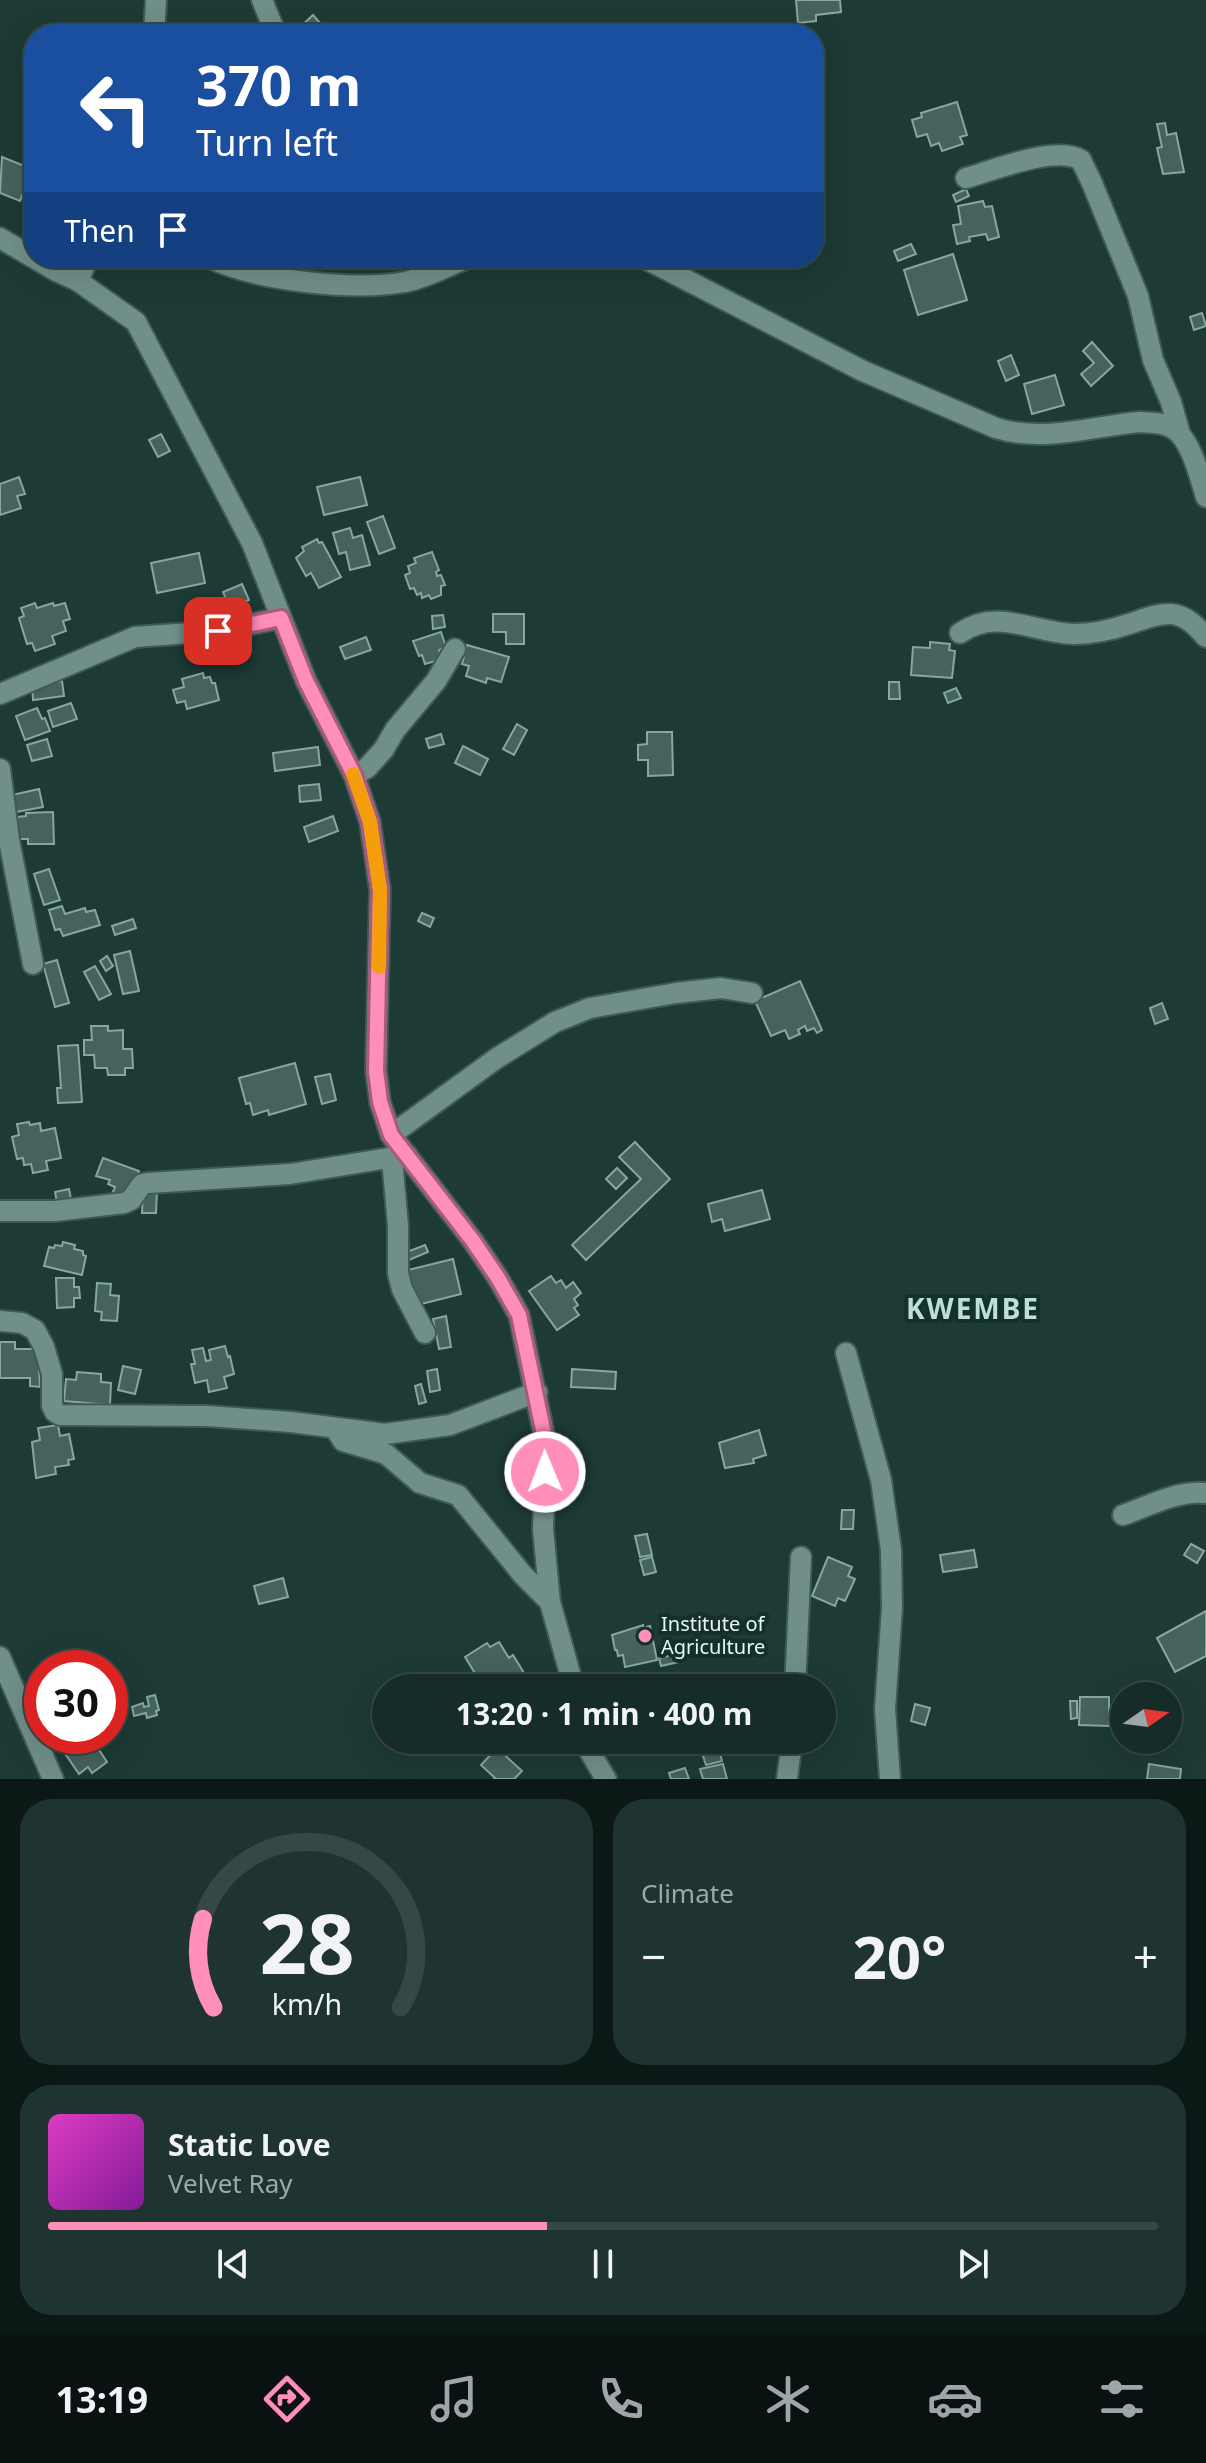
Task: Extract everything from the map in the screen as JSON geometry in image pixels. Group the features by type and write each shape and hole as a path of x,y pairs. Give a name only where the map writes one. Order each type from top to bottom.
{"street":[{"path":"155,24 156,0"},
{"path":"262,0 272,24"},
{"path":"966,178 1048,156 1068,155 1081,160 1138,296 1153,360 1206,497"},
{"path":"0,238 24,252"},
{"path":"51,268 78,281 136,322 252,543 306,681 354,775 370,822 380,890 376,1071 380,1102 399,1157 398,1273 402,1289 425,1333"},
{"path":"78,281 84,268"},
{"path":"239,268 286,280 379,285 408,282 443,268"},
{"path":"663,268 863,371 996,428 1012,433 1047,435 1140,422 1166,425 1180,434"},
{"path":"960,633 970,626 994,620 1062,633 1101,632 1149,617 1174,614 1189,621 1206,637"},
{"path":"0,694 135,637 218,631 281,618"},
{"path":"354,775 367,768 384,749 395,730 436,681 455,649"},
{"path":"0,769 9,840 33,964"},
{"path":"391,1135 497,1058 566,1017 590,1008 676,993 721,988 752,993"},
{"path":"0,1211 55,1211 124,1203 131,1200 142,1184 290,1174 399,1157"},
{"path":"399,1157 473,1241 519,1315 546,1444 543,1529 550,1602 570,1674"},
{"path":"0,1321 22,1323 35,1330 52,1374 52,1406 60,1415 208,1416 291,1422 385,1434 450,1425 537,1392"},
{"path":"846,1353 881,1480 891,1550 892,1608 885,1709 890,1779"},
{"path":"335,1428 343,1441 386,1454 420,1483 458,1495 523,1575 550,1602"},
{"path":"1123,1515 1169,1498 1206,1493"},
{"path":"796,1674 801,1557"},
{"path":"0,1657 53,1779"},
{"path":"591,1754 606,1779"},
{"path":"787,1779 790,1754"}],"building":[{"path":"796,0 840,0 841,12 816,15 816,21 798,23"},
{"path":"313,15 321,24 303,24"},
{"path":"957,102 967,135 960,137 963,144 942,151 939,143 931,146 927,134 917,137 912,120 922,117 921,113"},
{"path":"1165,123 1167,135 1176,133 1184,172 1163,174 1157,148 1162,147 1157,124"},
{"path":"2,157 24,166 24,190 20,201 0,193"},
{"path":"966,189 969,196 956,202 953,195"},
{"path":"983,201 985,207 992,206 999,237 988,240 986,234 969,237 970,241 957,244 953,225 961,224 958,206"},
{"path":"911,244 916,254 898,261 894,251"},
{"path":"953,254 967,300 918,315 904,270"},
{"path":"1202,313 1206,326 1194,330 1190,317"},
{"path":"1092,342 1113,366 1091,386 1081,374 1094,363 1083,351"},
{"path":"1011,355 1019,375 1006,381 998,361"},
{"path":"1055,375 1064,405 1032,414 1024,384"},
{"path":"161,434 170,451 158,457 149,440"},
{"path":"19,477 25,494 17,496 21,508 0,515 0,484"},
{"path":"360,477 367,505 324,515 317,487"},
{"path":"383,516 395,548 379,554 367,522"},
{"path":"350,528 353,538 362,535 370,565 350,570 346,552 339,554 333,533"},
{"path":"317,539 319,543 322,542 341,577 319,588 311,573 306,576 296,558 304,551 302,547"},
{"path":"432,552 439,570 437,576 441,575 445,585 441,586 441,595 422,598 421,593 417,595 414,588 410,589 405,575 410,573 408,566 416,563 414,558"},
{"path":"199,553 205,583 157,593 151,563"},
{"path":"242,584 249,600 230,608 223,592"},
{"path":"35,603 37,608 65,603 70,619 63,621 66,631 52,636 55,644 35,651 32,643 27,644 19,618 24,616 21,608"},
{"path":"493,614 524,614 524,644 506,644 506,632 493,632"},
{"path":"443,615 445,627 433,629 432,616"},
{"path":"441,632 446,647 439,650 442,659 425,664 413,641"},
{"path":"366,637 371,650 345,659 340,647"},
{"path":"930,642 950,644 949,650 955,651 952,678 911,675 913,647 930,648"},
{"path":"467,645 509,657 501,682 487,678 486,683 466,676 469,666 462,664"},
{"path":"203,673 204,678 210,677 215,683 219,700 187,709 185,701 177,703 173,690 184,687 182,679"},
{"path":"62,681 64,696 33,700 32,684"},
{"path":"889,682 899,682 900,699 889,699"},
{"path":"956,688 961,698 948,703 944,693"},
{"path":"71,703 77,719 53,727 48,711"},
{"path":"37,708 50,731 25,740 16,716"},
{"path":"517,724 527,730 514,755 503,749"},
{"path":"647,732 672,732 673,775 648,776 648,760 638,760 638,745 647,744"},
{"path":"441,734 444,744 429,748 426,739"},
{"path":"47,739 52,756 32,761 27,745"},
{"path":"463,746 488,759 480,775 455,763"},
{"path":"318,747 320,765 275,771 273,753"},
{"path":"319,784 321,800 300,802 299,786"},
{"path":"39,789 43,807 16,812 12,795"},
{"path":"53,812 54,844 28,844 28,839 18,839 17,817 26,816 26,813"},
{"path":"333,816 338,831 309,842 304,827"},
{"path":"49,869 60,900 44,905 34,874"},
{"path":"62,906 65,914 85,908 86,912 95,910 100,925 63,936 60,929 55,930 49,910"},
{"path":"422,913 434,918 430,927 418,921"},
{"path":"133,919 136,928 115,935 112,926"},
{"path":"130,951 139,991 123,994 114,955"},
{"path":"107,956 113,966 106,971 100,961"},
{"path":"57,960 69,1003 55,1007 43,964"},
{"path":"95,966 111,994 99,1000 84,972"},
{"path":"800,981 822,1030 817,1033 814,1028 807,1031 805,1026 798,1030 800,1034 789,1039 785,1030 771,1036 755,1001"},
{"path":"1162,1003 1168,1019 1155,1024 1150,1008"},
{"path":"91,1026 108,1026 108,1031 123,1030 123,1049 132,1049 133,1068 125,1068 125,1075 108,1075 107,1068 95,1068 94,1055 84,1055 84,1040 92,1040"},
{"path":"78,1045 82,1102 58,1103 57,1088 61,1088 58,1046"},
{"path":"295,1063 306,1104 269,1115 268,1110 253,1115 250,1103 246,1104 239,1078"},
{"path":"330,1074 336,1100 322,1104 315,1077"},
{"path":"29,1122 30,1125 40,1123 41,1131 55,1128 61,1158 46,1161 48,1170 33,1173 31,1164 24,1165 23,1158 17,1159 12,1137 19,1135 17,1124"},
{"path":"635,1142 670,1179 586,1260 572,1245 641,1179 619,1157"},
{"path":"103,1158 139,1171 133,1188 124,1196 113,1192 115,1187 108,1184 110,1180 96,1176"},
{"path":"617,1168 627,1178 616,1189 606,1179"},
{"path":"69,1189 72,1204 58,1208 55,1192"},
{"path":"143,1190 157,1190 156,1213 142,1213"},
{"path":"762,1190 770,1219 725,1231 722,1219 712,1222 708,1204"},
{"path":"63,1242 75,1245 74,1249 83,1251 86,1256 82,1275 44,1266 49,1247 62,1246"},
{"path":"425,1245 428,1252 402,1263 399,1255"},
{"path":"453,1259 461,1294 417,1305 408,1270"},
{"path":"551,1276 556,1283 561,1280 566,1288 573,1282 581,1293 574,1299 578,1305 574,1308 579,1315 557,1330 529,1291"},
{"path":"56,1278 74,1278 74,1287 79,1287 80,1298 74,1298 74,1307 57,1308"},
{"path":"97,1283 111,1284 110,1295 119,1296 117,1321 101,1320 102,1312 95,1311"},
{"path":"446,1316 451,1347 439,1349 433,1319"},
{"path":"0,1342 15,1342 15,1349 38,1349 40,1387 30,1386 30,1378 0,1378"},
{"path":"225,1346 234,1374 224,1377 227,1388 209,1392 207,1380 195,1383 192,1350 203,1348 206,1361 211,1360 209,1350"},
{"path":"123,1366 141,1370 135,1394 118,1390"},
{"path":"437,1369 440,1390 430,1392 427,1371"},
{"path":"572,1369 616,1372 615,1389 571,1387"},
{"path":"77,1372 101,1374 101,1382 111,1383 110,1405 64,1401 66,1379 76,1380"},
{"path":"421,1384 426,1402 419,1404 415,1386"},
{"path":"58,1425 60,1436 69,1434 74,1459 68,1460 69,1465 55,1467 56,1474 36,1478 32,1442 40,1440 38,1428"},
{"path":"759,1430 766,1455 753,1459 754,1463 725,1468 719,1443"},
{"path":"842,1510 854,1510 853,1529 841,1529"},
{"path":"647,1534 652,1555 640,1557 635,1536"},
{"path":"1191,1544 1204,1551 1197,1563 1184,1555"},
{"path":"974,1550 977,1567 943,1572 940,1555"},
{"path":"652,1557 656,1572 644,1575 640,1560"},
{"path":"828,1557 852,1567 848,1576 855,1579 845,1601 838,1598 835,1606 812,1596"},
{"path":"283,1578 288,1597 259,1604 254,1586"},
{"path":"1206,1611 1206,1656 1175,1672 1157,1638"},
{"path":"643,1625 643,1628 650,1626 657,1660 625,1667 623,1655 618,1656 615,1650 612,1635"},
{"path":"499,1642 509,1658 513,1655 524,1673 475,1674 465,1657 487,1643 490,1647"},
{"path":"677,1654 679,1662 661,1666 659,1658"},
{"path":"155,1695 159,1710 156,1711 157,1715 147,1718 146,1713 134,1716 132,1707 143,1703 144,1707 149,1706 147,1697"},
{"path":"1080,1697 1109,1697 1109,1726 1079,1725"},
{"path":"1070,1701 1077,1701 1077,1718 1071,1719"},
{"path":"915,1704 930,1708 925,1725 911,1721"},
{"path":"65,1754 102,1754 107,1762 92,1773 88,1767 79,1774"},
{"path":"491,1754 504,1754 522,1771 514,1779 494,1779 481,1765"},
{"path":"702,1754 720,1754 722,1761 706,1765"},
{"path":"723,1764 727,1779 703,1779 700,1769"},
{"path":"1149,1764 1181,1769 1180,1779 1147,1779"},
{"path":"685,1768 689,1779 671,1779 669,1773"}],"slow traffic":[{"path":"353,774 370,822 380,890 379,967"}],"place":[{"name":"Institute of Agriculture","path":"645,1636"}],"district":[{"name":"KWEMBE","path":"973,1309"}],"route":[{"path":"218,631 281,618 306,681 354,775 370,822 380,890 376,1071 380,1102 391,1135 473,1241 519,1315 546,1444 545,1472"}]}
